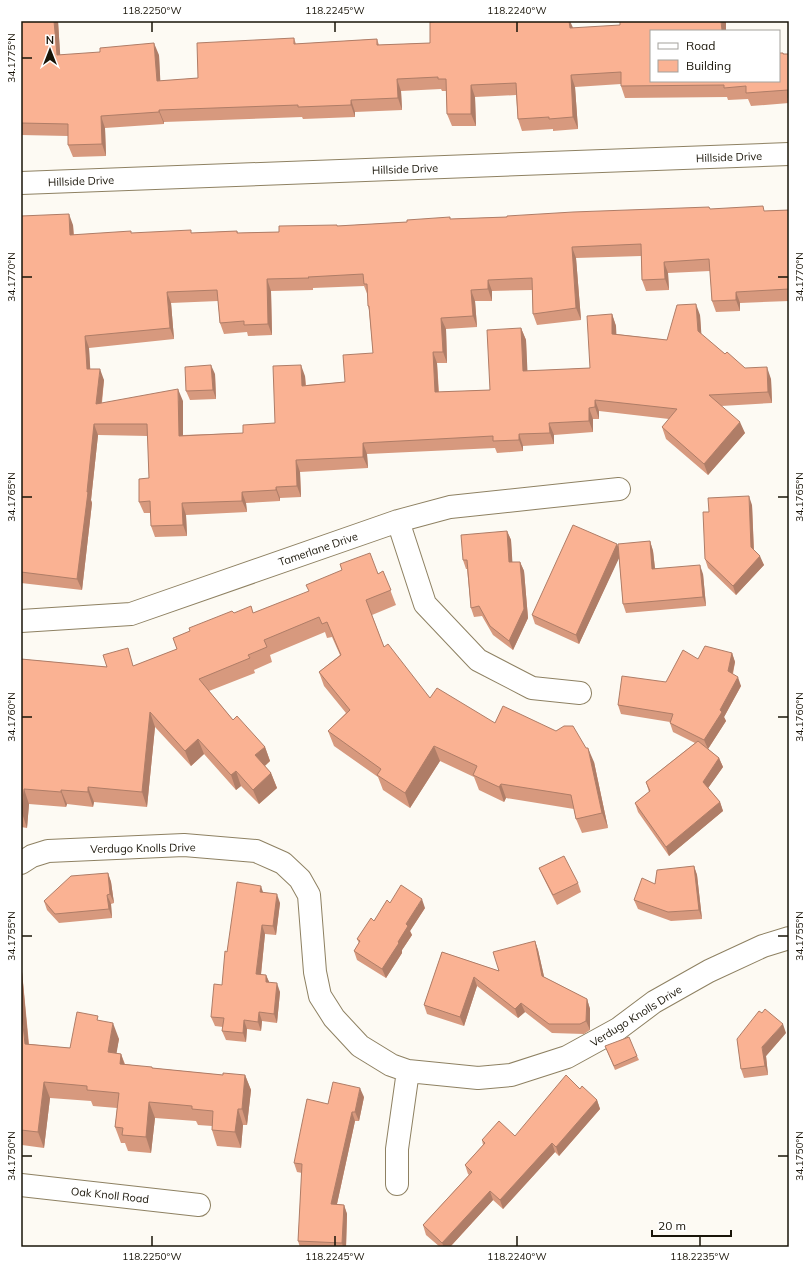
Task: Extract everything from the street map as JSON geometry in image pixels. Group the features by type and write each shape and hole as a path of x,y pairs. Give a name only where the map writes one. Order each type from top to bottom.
{"street":[{"name":"Hillside Drive","path":"21,183 789,154"},
{"name":"Tamerlane Drive","path":"21,621 131,614 398,521 450,508 619,489"},
{"path":"398,521 425,604 478,660 532,688 580,693"},
{"name":"Verdugo Knolls Drive","path":"21,863 32,856 48,851 184,845 256,851 283,863 300,879 309,895 315,972 320,996 334,1018 360,1046 391,1065 408,1071 478,1078 510,1075 567,1057 618,1029 654,1002 709,971 763,946 789,938"},
{"path":"397,1184 397,1149 408,1071"},
{"name":"Oak Knoll Road","path":"21,1185 199,1205"}],"building":[{"path":"21,21 54,21 57,55 100,52 100,48 154,43 157,81 198,78 197,43 294,38 294,44 377,39 377,45 430,43 430,22 441,21 569,21 570,28 620,25 620,21 721,21 722,30 650,30 650,82 780,82 780,53 789,54 789,98 788,90 746,93 746,86 724,88 724,85 621,86 621,72 571,75 573,117 518,119 516,83 471,85 471,114 447,114 446,79 438,79 438,77 397,79 398,98 351,100 351,105 298,107 298,105 159,110 159,112 101,116 102,144 68,145 68,124 21,123"},
{"path":"763,206 764,211 789,210 789,289 736,292 736,300 712,301 709,259 664,262 665,279 642,280 641,244 572,247 576,308 533,314 532,278 488,280 488,289 471,290 473,316 441,318 443,352 433,352 435,392 490,390 487,330 521,328 523,371 590,368 587,316 612,314 612,334 667,340 677,305 696,304 698,331 725,354 727,352 745,368 767,367 768,392 709,395 740,422 704,464 662,427 677,409 595,400 595,407 589,408 589,421 549,423 550,433 519,434 519,440 493,441 493,436 363,443 363,457 296,460 297,486 276,487 276,490 242,492 242,501 182,503 183,525 151,526 150,501 139,502 139,479 149,478 147,424 94,424 88,492 77,579 21,572 21,216 69,214 70,235 131,231 131,233 191,230 191,233 237,231 237,233 279,232 279,226 337,226 407,222 407,220 450,217 450,219 507,217 573,212 709,207 710,209","holes":["363,274 364,284 367,284 373,353 343,355 345,382 302,386 301,365 273,366 275,423 243,425 243,433 179,436 178,389 96,404 100,369 87,369 85,336 170,328 167,292 217,290 220,323 244,321 244,325 268,324 267,279"]},
{"path":"211,365 213,390 186,391 185,367"},
{"path":"749,496 751,547 760,556 733,586 705,559 703,512 709,512 708,498"},
{"path":"573,525 617,544 576,635 532,615"},
{"path":"507,531 509,562 520,562 524,609 509,641 490,626 479,606 471,608 467,560 463,560 461,535"},
{"path":"650,541 652,569 700,565 703,597 623,604 618,544"},
{"path":"370,553 378,574 383,571 391,590 366,600 384,647 388,644 430,698 437,688 495,723 503,706 556,731 564,726 573,726 586,748 588,748 602,813 576,819 571,795 501,784 499,787 473,775 477,766 434,746 405,793 377,775 381,769 328,731 350,710 319,672 341,655 327,622 322,624 319,617 264,640 267,647 248,655 250,658 199,679 233,720 237,716 265,747 255,755 271,773 253,790 236,771 231,775 198,739 185,751 150,712 142,792 88,787 88,792 61,790 61,792 24,789 21,813 21,659 107,667 103,655 128,648 133,666 177,649 173,638 190,631 189,628 232,611 234,613 251,606 253,613 309,591 306,585 342,570 340,564"},
{"path":"705,646 732,653 728,671 738,677 720,710 722,712 704,740 670,723 673,714 618,705 622,676 666,682 683,650 698,659"},
{"path":"698,741 719,758 703,782 720,802 666,847 635,803 650,791 646,782"},
{"path":"564,856 578,883 553,895 539,868"},
{"path":"694,866 699,910 668,912 634,900 642,878 655,884 657,870"},
{"path":"108,873 110,894 107,895 109,909 55,914 44,901 71,876"},
{"path":"237,882 261,886 260,892 277,894 273,926 262,925 256,974 266,975 266,982 277,983 274,1014 259,1012 258,1022 244,1020 243,1033 222,1031 224,1018 211,1017 214,984 222,985 225,951 227,952"},
{"path":"401,885 422,899 406,924 408,926 398,942 399,943 382,969 354,951 360,941 357,939 371,918 374,921 387,900 390,903"},
{"path":"535,941 542,976 587,999 586,1021 580,1024 549,1024 521,1003 515,1009 474,977 460,1017 424,1005 442,952 499,971 493,952"},
{"path":"21,1005 25,1044 70,1048 77,1012 98,1016 97,1020 113,1023 108,1052 121,1054 120,1064 223,1075 223,1073 245,1075 242,1109 238,1109 235,1132 212,1130 213,1111 192,1109 192,1106 149,1102 146,1137 122,1135 123,1128 115,1127 119,1093 87,1090 87,1086 44,1082 38,1132 21,1130"},
{"path":"765,1009 783,1024 762,1047 765,1066 741,1069 737,1039 759,1011 762,1013"},
{"path":"629,1037 637,1056 614,1066 605,1046"},
{"path":"566,1075 580,1089 582,1086 597,1100 556,1147 552,1143 500,1200 490,1191 442,1243 423,1225 472,1172 465,1165 485,1143 482,1140 499,1121 515,1136"},
{"path":"333,1082 360,1088 355,1112 352,1112 331,1204 344,1205 342,1243 298,1241 302,1164 294,1163 307,1099 328,1104"}]}
